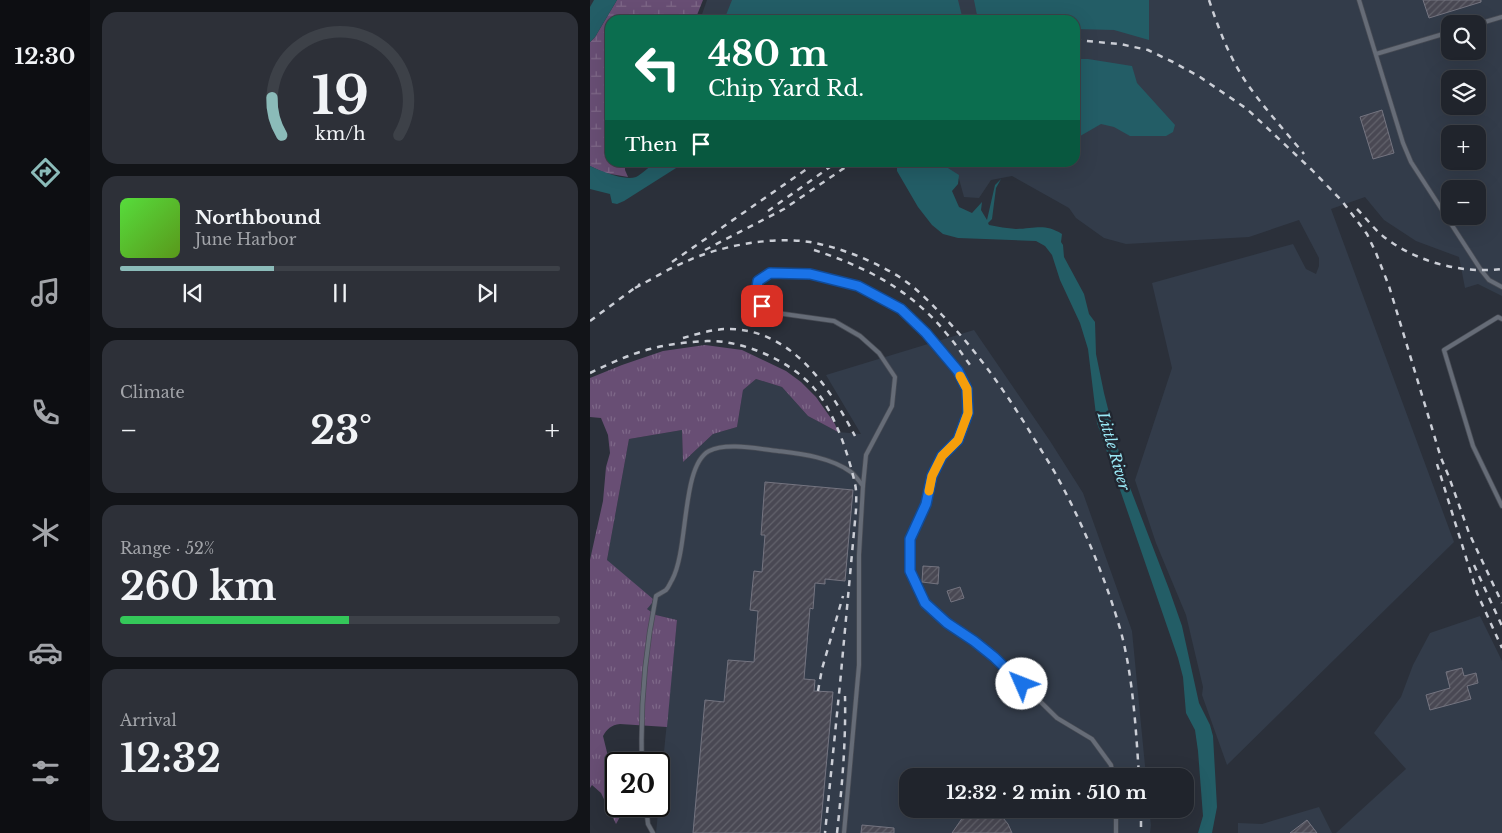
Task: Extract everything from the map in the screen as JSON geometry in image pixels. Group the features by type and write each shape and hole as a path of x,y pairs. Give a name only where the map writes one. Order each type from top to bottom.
{"lane":[{"path":"1359,0 1403,143 1411,162 1481,270 1489,280 1502,287"},
{"path":"1486,22 1502,17"},
{"path":"1376,54 1441,35"},
{"path":"844,833 859,665 859,555 866,455 892,406 895,377 879,353 860,336 834,321 777,313 762,306 756,294 758,281 770,273 810,274 858,286 901,309 926,333 958,371 967,389 968,413 958,440 942,456 932,476 926,504 910,539 910,571 925,603 930,608 947,623 994,657 1057,718 1092,739 1112,768"},
{"path":"1502,319 1498,316 1444,350 1474,450 1502,506"},
{"path":"642,752 641,718 650,629 656,596 667,589 677,571 692,477 699,460 709,451 723,447 795,453 826,460 840,466 852,472 863,486"},
{"path":"647,817 648,824 653,833"},
{"path":"1116,818 1116,833"}],"shaded area":[{"path":"707,0 1502,0 1502,296 1478,284 1465,288 1459,257 1416,241 1384,220 1365,197 1331,209 1454,542 1227,765 1202,695 1203,687 1186,615 1156,543 1135,480 1172,368 1152,283 1293,244 1306,269 1316,274 1319,258 1299,220 1249,237 1126,244 1104,238 1076,218 1069,208 1012,176 991,180 979,198 964,197 959,179 940,167 1080,167 1080,15 702,15"},
{"path":"974,330 1083,493 1132,631 1145,768 899,768 899,818 1150,818 1150,833 656,833 658,817 670,817 670,752 664,752 677,620 656,615 647,609 607,560 629,439 682,430 683,462 713,434 737,427 743,390 756,379 782,387 808,416 838,432 861,434 826,375"},
{"path":"1480,616 1502,661 1502,833 1336,833 1406,769 1374,733 1401,697 1413,665 1430,633"},
{"path":"1319,807 1332,833 1238,833 1238,823 1262,824"}],"green space":[{"path":"617,0 703,0 697,15 608,15"},
{"path":"605,20 605,167 625,167 628,177 605,173 590,166 590,42"},
{"path":"705,345 742,350 786,371 801,382 816,397 835,424 838,432 808,416 782,387 756,379 743,390 737,427 713,434 683,462 682,430 629,439 607,560 653,599 647,609 656,615 677,620 667,727 620,724 614,725 606,731 603,736 607,752 605,752 605,801 601,793 592,785 590,788 590,560 603,501 606,467 610,453 608,435 601,418 590,417 590,378 663,351"},
{"path":"613,817 620,817 616,824"}],"water":[{"path":"594,0 617,0 608,15 605,15 605,20 590,42 590,7"},
{"path":"732,0 958,0 962,15 726,15"},
{"path":"974,0 1149,0 1149,40 1114,30 1080,29 1080,15 977,15"},
{"path":"1080,59 1132,66 1137,83 1175,125 1173,132 1166,136 1130,136 1114,127 1101,124 1080,136"},
{"path":"590,166 625,178 638,176 649,167 678,167 617,204 612,203 610,194 590,189"},
{"name":"Little River","path":"897,167 946,167 959,175 958,184 952,191 959,207 972,213 982,202 981,210 987,220 995,185 1001,179 996,188 992,219 988,223 989,225 1016,229 1039,227 1062,234 1061,242 1064,257 1084,294 1089,314 1095,322 1096,354 1124,472 1182,626 1199,703 1210,725 1213,736 1217,807 1212,833 1198,833 1203,816 1198,751 1195,730 1186,713 1183,677 1178,658 1097,423 1088,349 1080,323 1060,280 1052,255 1045,246 1036,241 958,238 943,234 932,225 918,207 897,171"}],"building":[{"path":"1423,0 1481,0 1481,2 1429,18"},
{"path":"1382,110 1394,153 1373,159 1360,117"},
{"path":"765,482 853,490 845,581 825,579 825,584 815,583 813,609 810,608 804,679 815,680 814,691 833,692 820,833 693,833 705,700 724,702 728,660 754,662 758,611 750,610 754,571 762,572 765,535 761,535"},
{"path":"923,566 939,567 938,584 922,582"},
{"path":"960,587 964,598 951,602 947,591"},
{"path":"1462,668 1464,676 1476,673 1478,683 1467,686 1471,699 1430,710 1426,695 1450,688 1446,672"},
{"path":"962,818 1003,818 1012,833 952,833"},
{"path":"1307,820 1317,833 1290,833"},
{"path":"862,825 894,828 894,833 861,833"}],"railway":[{"path":"1209,0 1226,44 1248,85 1304,154"},
{"path":"1080,40 1120,44 1148,50 1200,77 1247,109 1312,170 1342,201 1367,234 1389,286 1441,458 1469,533 1502,603"},
{"path":"672,262 810,167"},
{"path":"768,211 830,167"},
{"path":"705,250 784,209 846,167"},
{"path":"1357,209 1384,237 1397,246 1425,259 1455,268 1471,270 1502,269"},
{"path":"635,288 666,271 714,251 763,241 795,240 834,248 869,261 901,278 928,300 966,341 1008,397 1054,471 1083,529 1108,591 1125,649 1133,704 1138,768"},
{"path":"814,250 869,272 903,292 932,318 970,365"},
{"path":"590,321 640,284"},
{"path":"683,338 728,329 750,332 771,339 789,350 820,380 845,417 855,436"},
{"path":"590,373 635,354 664,346 707,341 735,344 778,360 803,377 821,397 834,420 856,487 856,510 825,833"},
{"path":"1437,464 1477,593 1502,648"},
{"path":"1474,565 1502,626"},
{"path":"818,691 822,669 843,596"},
{"path":"837,833 845,730 845,696"},
{"path":"1141,818 1141,833"}],"slow traffic":[{"path":"929,491 932,476 942,456 958,440 968,413 967,389 960,376"}],"route":[{"path":"762,306 756,294 758,281 770,273 810,274 858,286 901,309 926,333 958,371 967,389 968,413 958,440 942,456 932,476 926,504 910,539 910,571 925,603 947,623 994,657 1022,684"}]}
